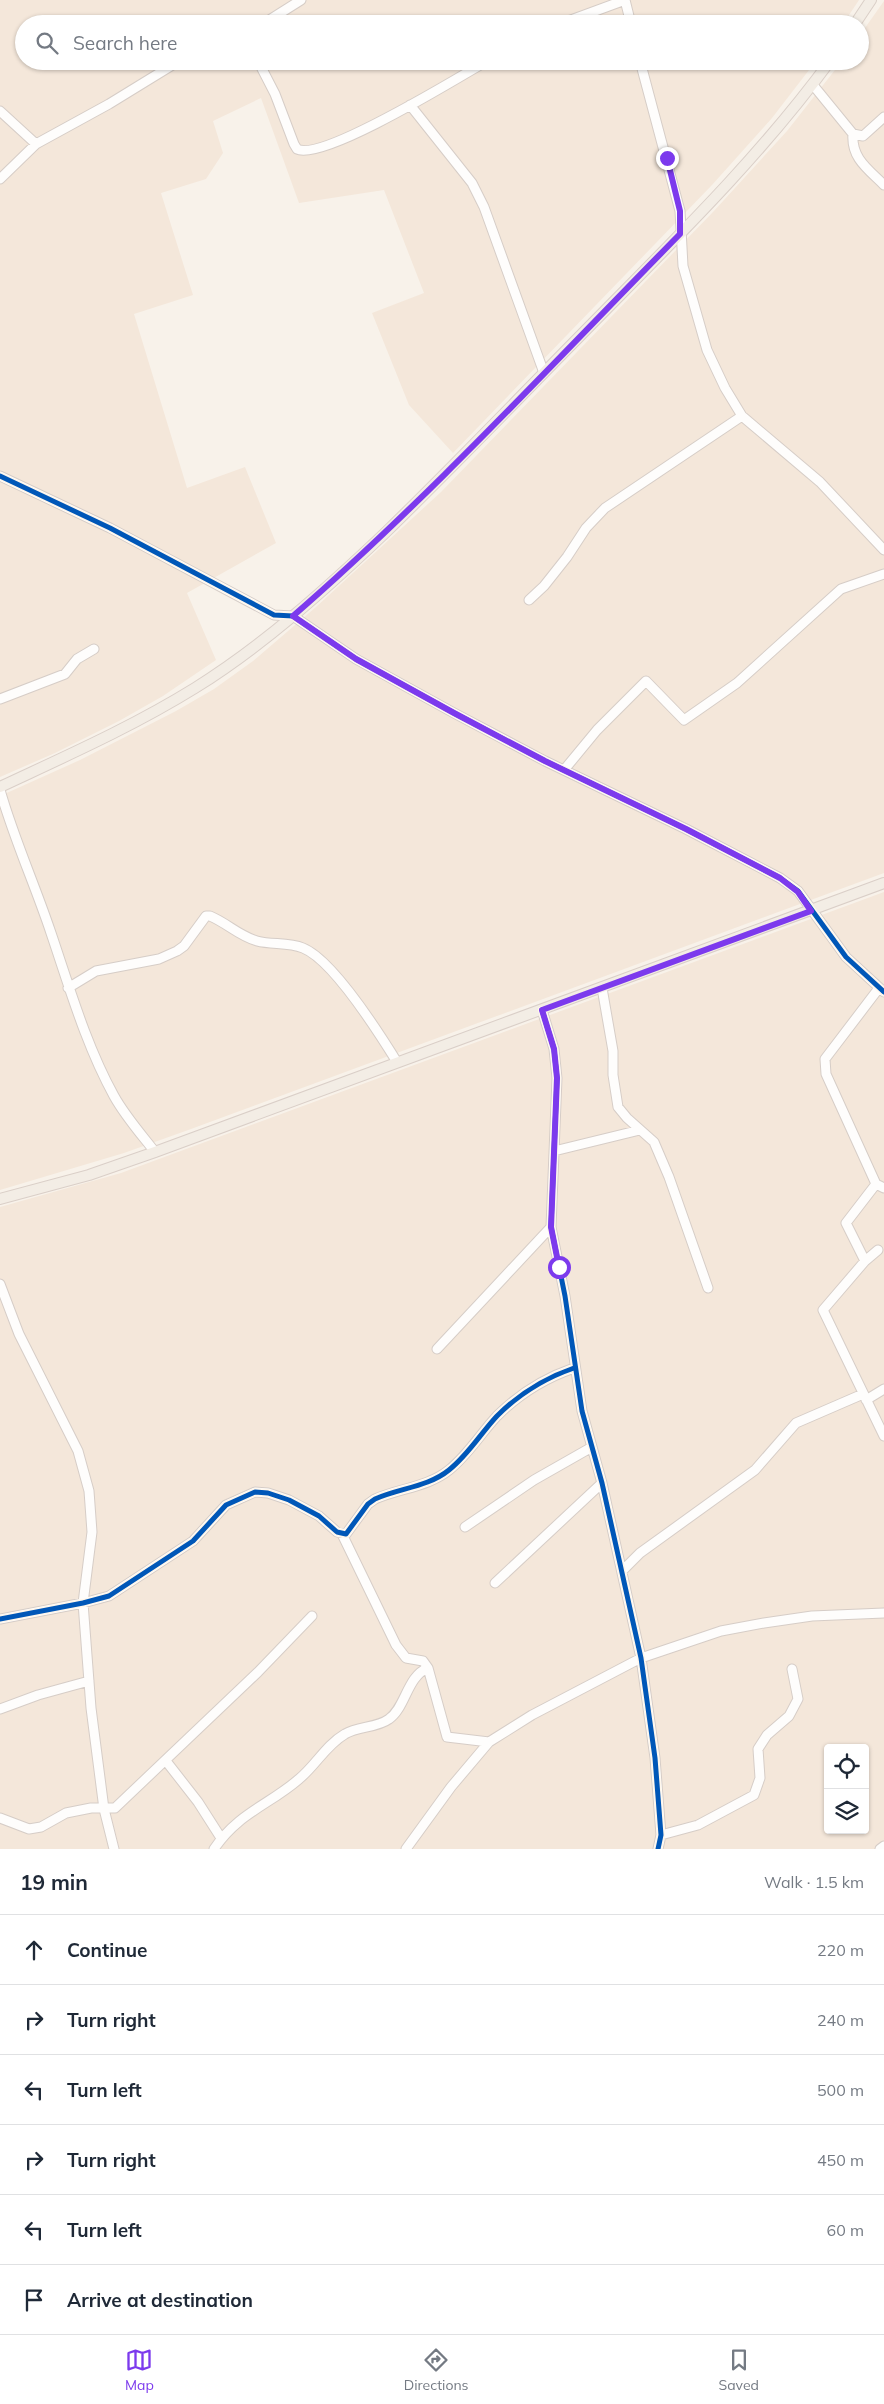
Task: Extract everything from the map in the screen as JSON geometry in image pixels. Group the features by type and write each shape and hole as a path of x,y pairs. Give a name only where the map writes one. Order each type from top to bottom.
{"main road":[{"path":"861,15 871,0"},
{"path":"0,788 118,733 196,688 245,654 293,616 347,569 435,484 740,172 824,70"},
{"path":"0,1199 88,1175 155,1152 884,883"}],"street":[{"path":"278,15 301,0"},
{"path":"584,15 625,0 629,15"},
{"path":"0,179 36,144 109,104 164,70"},
{"path":"263,70 275,94 294,144 301,152 314,150 358,133 471,70"},
{"path":"642,70 680,211 680,234 684,266 707,350 725,388 742,416 820,482 884,550"},
{"path":"813,85 853,134 863,136 884,117"},
{"path":"410,105 472,183 484,207 544,373"},
{"path":"0,111 36,144"},
{"path":"853,134 852,148 863,164 884,185"},
{"path":"529,600 544,586 567,557 586,528 605,508 742,416"},
{"path":"0,476 110,528 274,615 293,616 356,659 454,713 564,770 686,829 780,878 798,892 846,957 882,990 825,1059 826,1074 880,1186 846,1223 866,1261"},
{"path":"564,770 597,730 646,680 684,720 737,683 841,589 884,574"},
{"path":"0,699 65,674 77,659 94,649"},
{"path":"0,788 12,832 51,932 68,988 95,1058 115,1098 155,1152"},
{"path":"68,988 96,971 159,959 177,951 206,916 210,916 249,938 260,942 290,944 318,956 369,1016 397,1062"},
{"path":"602,988 613,1050 613,1075 618,1107 654,1142 708,1288"},
{"path":"542,1010 554,1049 557,1078 551,1227 564,1296 574,1368 641,1658 655,1758 661,1835 658,1849"},
{"path":"554,1151 640,1130"},
{"path":"437,1349 551,1227"},
{"path":"878,1250 823,1310 884,1436"},
{"path":"0,1284 19,1334 78,1451 92,1511 92,1532 83,1603 104,1809 114,1849"},
{"path":"342,1534 350,1531 368,1504 375,1499 419,1486 450,1469 498,1415 522,1395 553,1376 574,1368"},
{"path":"622,1571 640,1553 755,1470 796,1423 884,1389"},
{"path":"465,1527 534,1480 592,1447"},
{"path":"494,1583 602,1483"},
{"path":"0,1619 109,1596 186,1545 226,1505 246,1494 255,1492 268,1493 289,1500 319,1516 342,1534 396,1645 406,1658 423,1661 428,1668 447,1737 489,1742"},
{"path":"406,1849 451,1787 489,1742 532,1715 641,1658 722,1632 764,1623 812,1616 884,1613"},
{"path":"0,1818 16,1825 35,1828 66,1813 91,1808 115,1808 122,1804 312,1616"},
{"path":"214,1849 221,1838 259,1805 300,1779 319,1760 331,1743 347,1733 388,1720 397,1712 406,1693 423,1670 428,1668"},
{"path":"661,1835 698,1825 754,1795 760,1778 758,1749 767,1735 789,1716 798,1699 792,1669"},
{"path":"0,1709 90,1681"},
{"path":"166,1761 198,1802 221,1838"},
{"path":"880,1849 884,1846"}],"shaded area":[{"path":"0,0 859,0 849,15 15,15 15,70 809,70 772,118 712,185 453,453 409,405 372,313 424,293 384,190 299,203 261,98 213,121 223,153 206,179 161,193 193,295 134,314 187,488 245,467 276,543 187,593 216,660 163,696 119,721 55,753 0,777"},
{"path":"884,1 884,873 191,1129 124,1153 0,1190 0,796 80,760 176,711 214,689 253,661 316,607 441,492 713,212 787,131 835,70 869,70 869,22"},
{"path":"884,892 884,1849 0,1849 0,1207 121,1173"}],"cycle path":[{"path":"0,476 110,528 274,615 293,616 356,659 454,713 545,761 686,829 780,878 798,891 846,957 884,992"},
{"path":"542,1010 554,1049 557,1078 551,1227 565,1296 582,1411 602,1483 641,1658 655,1758 661,1835 658,1849"},
{"path":"0,1619 109,1596 193,1541 226,1505 255,1492 268,1493 289,1500 319,1516 337,1532 346,1534 368,1504 384,1495 423,1484 441,1476 462,1458 497,1416 514,1401 543,1382 574,1368"}],"route":[{"path":"559,1267 551,1227 557,1078 554,1049 542,1010 811,911 798,892 780,878 686,829 545,761 454,713 356,659 293,616 347,569 435,484 680,234 680,211 667,158"}]}
